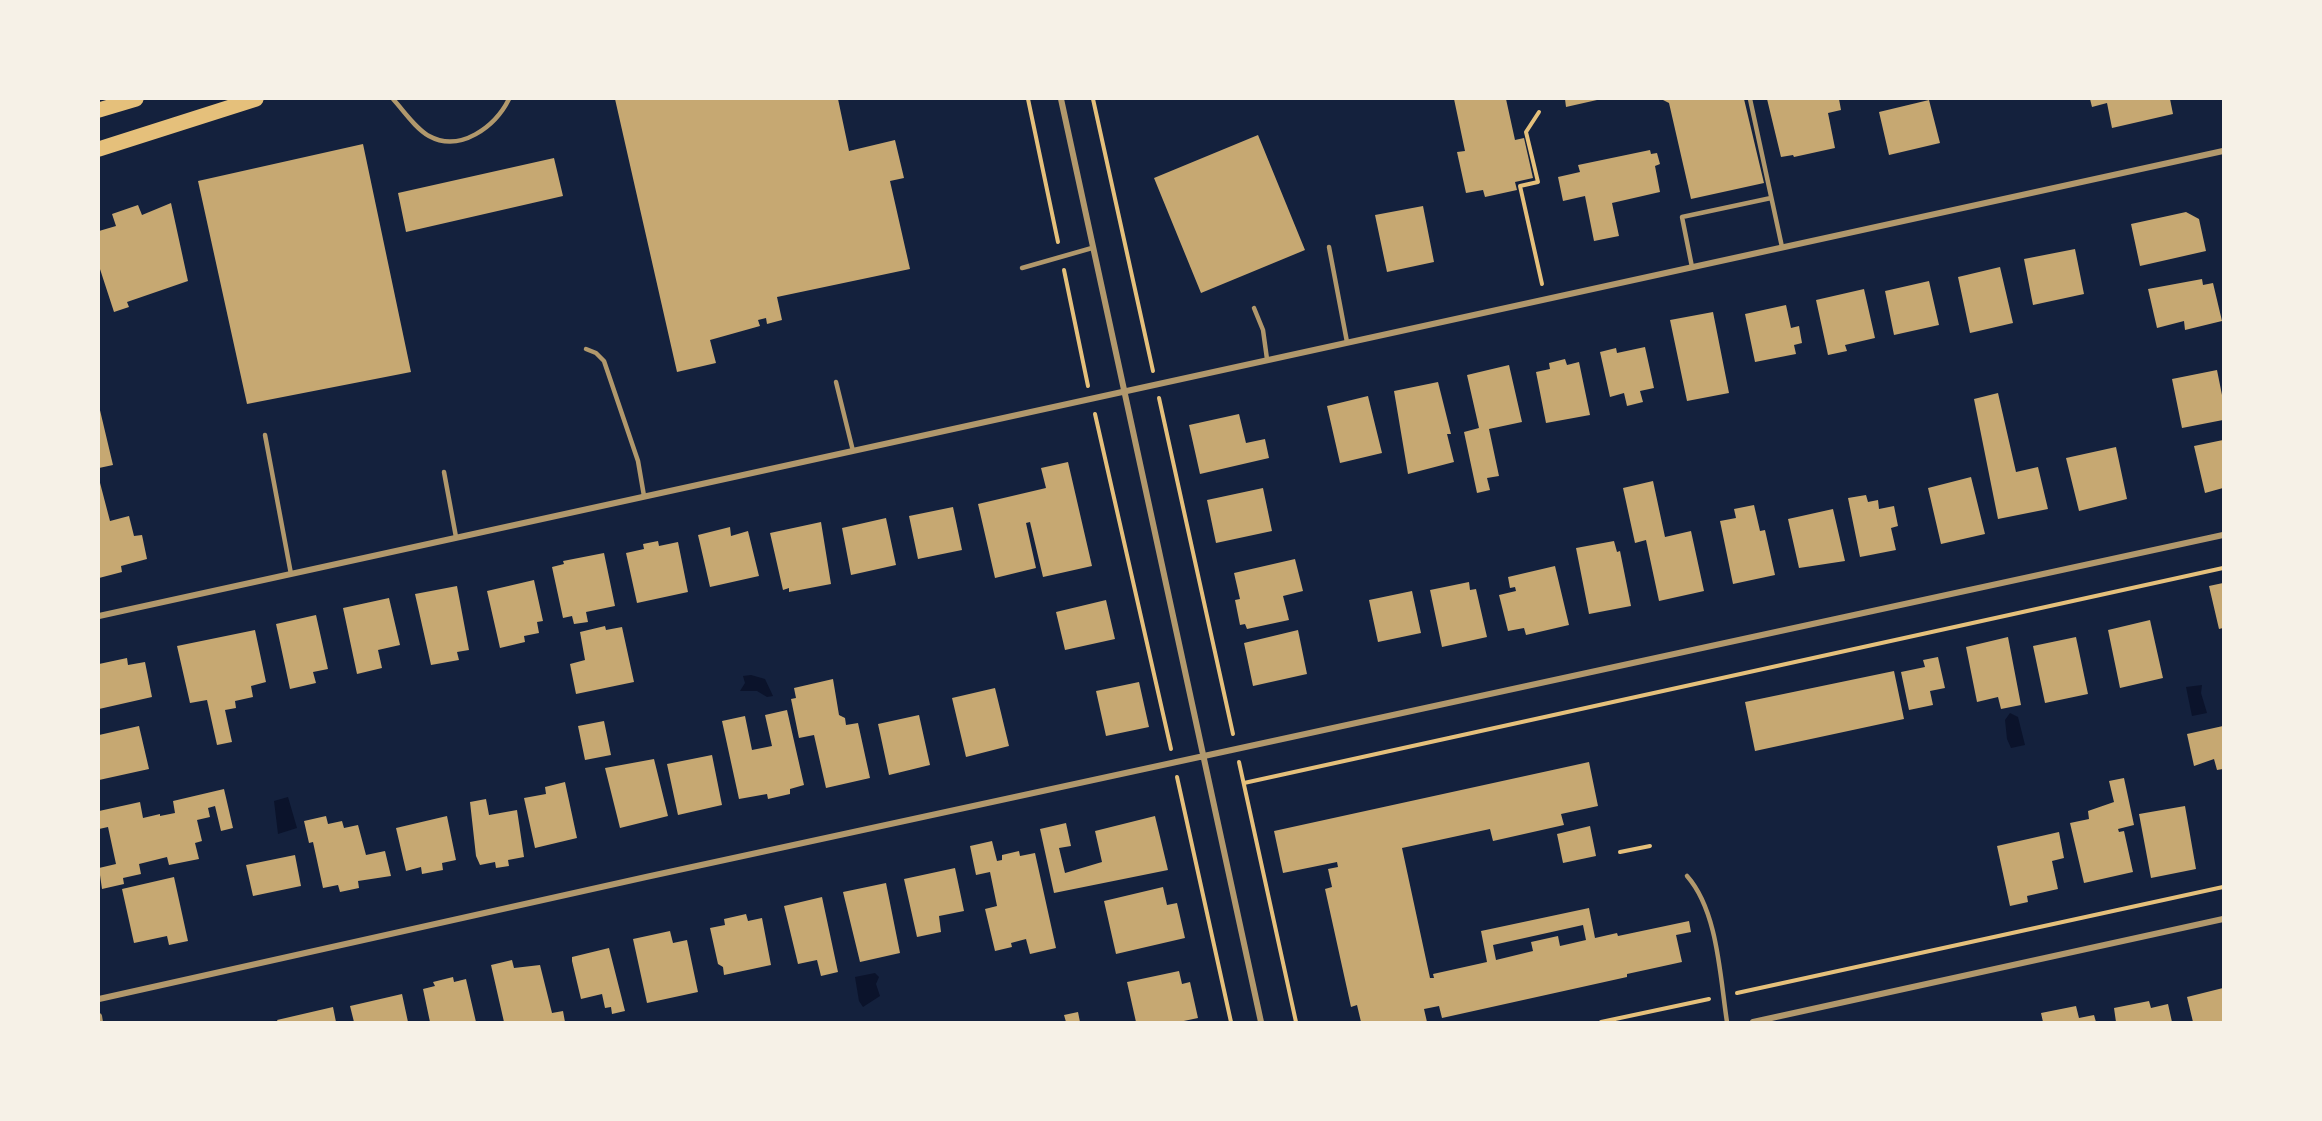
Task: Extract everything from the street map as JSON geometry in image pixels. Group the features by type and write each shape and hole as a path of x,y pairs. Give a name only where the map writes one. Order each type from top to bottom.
{"main road":[{"path":"99,110 136,99"},
{"path":"99,149 256,99"}],"street":[{"path":"1061,99 1262,1022"},
{"path":"99,616 1267,359 2223,152"},
{"path":"99,999 657,874 1203,758 2223,535"},
{"path":"1753,1022 2223,919"},
{"path":"99,1016 100,1022"}],"lane":[{"path":"393,99 427,135 442,141 453,141 490,126 502,113 509,99"},
{"path":"1750,99 1782,247"},
{"path":"1692,267 1682,217 1771,198"},
{"path":"1329,247 1347,342"},
{"path":"1022,268 1060,255 1092,248"},
{"path":"1254,308 1263,330 1267,359"},
{"path":"586,350 600,356 611,378 638,461 644,496"},
{"path":"836,382 853,451"},
{"path":"265,435 291,574"},
{"path":"444,472 456,537"},
{"path":"1687,876 1704,898 1709,916 1727,1022"}],"path":[{"path":"1028,99 1091,398 1231,1022"},
{"path":"1093,99 1296,1022"},
{"path":"1537,264 1520,186 1538,182 1526,132 1539,112"},
{"path":"1244,783 2223,568"},
{"path":"1620,852 1650,846"},
{"path":"1601,1022 2223,886"}],"water":[{"path":"751,675 765,679 773,696 767,697 757,691 740,691 745,683 743,676"},
{"path":"2202,685 2201,693 2207,713 2192,716 2186,687"},
{"path":"2010,713 2018,717 2025,745 2011,748 2007,739 2005,720"},
{"path":"288,797 297,828 278,834 274,801"},
{"path":"875,973 879,977 876,984 880,996 863,1007 859,1001 855,977"}],"building":[{"path":"615,99 838,99 849,151 895,140 904,178 890,181 910,269 777,297 782,320 767,324 766,318 758,320 760,326 710,340 716,363 677,372"},
{"path":"1454,99 1506,99 1515,140 1524,138 1533,178 1515,182 1517,190 1485,197 1483,190 1466,193 1457,152 1465,151"},
{"path":"1565,99 1597,99 1597,100 1566,107"},
{"path":"1661,99 1744,99 1764,183 1691,199 1669,103"},
{"path":"1767,99 1839,99 1841,110 1828,113 1835,148 1794,157 1793,155 1781,157"},
{"path":"2090,99 2170,99 2173,114 2112,128 2107,103 2092,107"},
{"path":"1929,100 1940,143 1889,155 1879,112"},
{"path":"1258,135 1305,250 1201,293 1154,178"},
{"path":"363,144 411,372 247,404 198,181"},
{"path":"1650,150 1651,154 1657,153 1660,164 1655,166 1660,192 1612,203 1619,236 1594,241 1585,196 1563,201 1558,177 1580,172 1578,165"},
{"path":"554,158 563,196 406,232 398,193"},
{"path":"171,203 188,281 127,302 129,307 114,312 99,266 99,231 116,226 112,214 138,205 142,215"},
{"path":"1423,206 1434,262 1387,272 1375,215"},
{"path":"2186,212 2199,219 2206,251 2140,266 2131,224"},
{"path":"2075,249 2084,294 2033,305 2024,259"},
{"path":"2000,267 2013,323 1970,333 1958,277"},
{"path":"2202,279 2203,285 2213,283 2222,321 2185,330 2184,321 2157,328 2148,289"},
{"path":"1929,281 1939,325 1894,335 1885,291"},
{"path":"1864,289 1875,338 1845,345 1847,351 1828,355 1816,300"},
{"path":"1786,305 1791,328 1799,326 1802,343 1794,345 1796,354 1755,362 1745,314"},
{"path":"1713,312 1729,393 1687,401 1670,320"},
{"path":"1645,347 1654,388 1640,391 1643,402 1627,406 1624,393 1610,397 1600,352 1616,348 1617,353"},
{"path":"1565,359 1567,365 1579,362 1590,415 1546,423 1536,372 1550,369 1549,363"},
{"path":"1509,365 1522,422 1489,429 1499,476 1487,478 1490,490 1477,493 1464,432 1479,428 1467,375"},
{"path":"2217,370 2223,400 2223,420 2182,428 2172,379"},
{"path":"1438,382 1451,434 1447,434 1454,462 1408,474 1394,391"},
{"path":"1998,393 2016,472 2038,467 2048,509 1998,519 1974,399"},
{"path":"1368,396 1382,453 1340,463 1327,406"},
{"path":"99,406 113,465 99,468"},
{"path":"1239,414 1246,443 1265,439 1269,458 1200,474 1189,425"},
{"path":"2223,440 2223,488 2205,493 2194,446"},
{"path":"2116,447 2127,499 2079,511 2066,458"},
{"path":"1068,462 1092,566 1043,577 1030,522 1026,523 1036,568 995,578 978,504 1046,488 1041,468"},
{"path":"1971,477 1985,534 1941,544 1928,488"},
{"path":"99,479 110,521 129,516 134,536 142,535 147,559 121,566 122,572 99,578"},
{"path":"1653,481 1665,537 1691,531 1704,591 1659,601 1646,540 1635,543 1623,488"},
{"path":"1263,488 1272,531 1216,543 1207,500"},
{"path":"1866,495 1868,502 1878,500 1879,509 1894,506 1898,526 1891,528 1896,550 1860,557 1848,498"},
{"path":"1754,505 1760,531 1765,530 1775,575 1733,584 1720,521 1736,518 1734,509"},
{"path":"953,507 962,550 918,559 909,516"},
{"path":"1833,509 1845,561 1799,568 1788,519"},
{"path":"886,518 896,565 851,575 842,528"},
{"path":"821,522 831,584 789,592 789,588 783,590 770,533"},
{"path":"730,527 731,536 748,531 759,576 710,587 698,535"},
{"path":"658,541 659,546 678,542 688,592 637,603 626,553 644,549 643,544"},
{"path":"1614,541 1617,552 1620,551 1631,606 1589,614 1576,548"},
{"path":"604,553 615,606 586,612 588,622 574,624 572,616 563,618 552,567 564,564 563,561"},
{"path":"1295,559 1303,591 1283,596 1289,620 1247,629 1245,624 1240,625 1235,600 1240,599 1234,573"},
{"path":"1555,566 1569,625 1526,635 1524,628 1508,631 1499,595 1516,591 1515,587 1510,588 1508,577"},
{"path":"534,580 543,621 537,622 539,633 524,636 525,642 500,648 487,591"},
{"path":"1469,582 1470,590 1476,589 1487,637 1442,647 1430,590"},
{"path":"2223,583 2223,628 2219,629 2209,586"},
{"path":"457,586 469,650 457,652 459,660 431,665 415,594"},
{"path":"1412,591 1421,633 1378,642 1369,600"},
{"path":"389,598 400,645 378,650 382,668 357,674 343,608"},
{"path":"1106,600 1115,639 1065,650 1056,612"},
{"path":"316,615 328,669 313,672 316,683 290,689 276,624"},
{"path":"2150,620 2163,678 2120,688 2108,630"},
{"path":"605,626 606,630 622,627 634,682 576,694 570,664 585,660 580,632"},
{"path":"255,630 266,682 251,686 253,697 235,701 236,708 225,710 232,742 217,745 207,700 190,703 177,646"},
{"path":"1298,630 1307,674 1253,686 1244,643"},
{"path":"2008,637 2021,705 2001,709 1998,697 1977,702 1966,647"},
{"path":"2076,637 2088,694 2045,703 2033,646"},
{"path":"1938,657 1945,688 1930,691 1933,705 1909,710 1901,672 1925,667 1923,660"},
{"path":"127,658 128,665 145,662 152,697 99,709 99,664"},
{"path":"1894,671 1904,719 1755,751 1745,702"},
{"path":"833,679 839,715 845,718 846,725 858,723 870,778 826,788 814,735 799,738 791,699 796,698 794,688"},
{"path":"1139,682 1149,727 1106,736 1096,691"},
{"path":"995,688 1009,746 966,757 952,698"},
{"path":"787,710 804,785 790,789 790,794 768,799 767,794 739,799 722,721 745,716 752,750 772,746 765,715"},
{"path":"919,715 930,765 889,775 878,724"},
{"path":"604,721 611,755 585,760 578,726"},
{"path":"139,726 149,769 99,780 99,735"},
{"path":"2223,726 2223,769 2217,770 2214,759 2194,766 2187,734"},
{"path":"712,755 722,805 678,815 667,764"},
{"path":"654,759 668,816 620,828 605,768"},
{"path":"1589,762 1598,806 1561,814 1564,825 1493,841 1490,829 1402,848 1430,978 1434,978 1433,974 1487,962 1481,931 1589,908 1595,938 1617,933 1618,936 1689,921 1691,932 1676,935 1682,962 1627,974 1627,977 1442,1018 1439,1006 1424,1009 1427,1022 1361,1022 1357,1005 1351,1007 1325,889 1332,887 1328,869 1338,867 1337,862 1283,873 1274,831","holes":["1583,925 1586,940 1560,946 1558,936 1531,942 1533,951 1496,960 1493,945"]},
{"path":"2124,778 2134,825 2118,829 2119,832 2124,831 2133,872 2084,883 2070,823 2089,819 2088,811 2114,802 2109,781"},
{"path":"565,782 577,838 535,848 524,798 546,794 545,787"},
{"path":"224,789 233,828 221,831 215,806 208,808 210,817 197,820 202,841 195,843 199,859 169,865 167,857 139,864 141,874 123,878 124,884 102,889 99,868 116,864 108,827 99,829 99,811 140,802 143,818 160,814 160,816 175,813 173,801"},
{"path":"486,799 489,815 517,810 524,857 508,860 509,866 496,868 495,862 480,865 476,856 470,802"},
{"path":"2185,806 2196,869 2151,878 2139,814"},
{"path":"326,816 328,824 342,821 344,828 358,825 366,855 385,851 391,876 358,881 359,888 340,892 338,885 323,888 313,842 309,843 304,821"},
{"path":"447,816 456,860 442,863 443,870 422,874 421,867 406,871 396,828"},
{"path":"1155,816 1168,870 1054,893 1040,829 1066,823 1071,846 1059,848 1065,873 1102,862 1095,831"},
{"path":"1590,826 1596,856 1563,863 1557,834"},
{"path":"2059,832 2064,858 2052,861 2058,889 2027,896 2028,902 2010,906 1997,846"},
{"path":"992,841 997,861 1002,860 1002,855 1019,851 1020,856 1035,853 1056,948 1030,954 1026,939 1011,943 1012,947 995,951 985,909 997,906 990,872 976,875 970,846"},
{"path":"295,855 301,886 253,896 246,865"},
{"path":"955,868 964,911 939,916 941,932 917,937 904,879"},
{"path":"174,877 188,941 169,945 167,936 134,943 122,889"},
{"path":"886,883 900,953 860,962 843,892"},
{"path":"1163,887 1167,905 1177,903 1185,938 1116,954 1104,901"},
{"path":"822,897 838,972 821,976 817,960 798,964 784,906"},
{"path":"746,914 748,921 762,918 771,965 724,975 723,967 718,964 710,928 725,925 724,919"},
{"path":"670,931 673,943 687,940 698,992 647,1003 633,939"},
{"path":"609,948 625,1011 612,1014 611,1007 605,1008 602,994 581,999 572,961 572,957"},
{"path":"512,960 514,968 540,965 552,1013 563,1011 565,1022 504,1022 491,965"},
{"path":"1179,971 1182,984 1190,982 1198,1018 1179,1022 1136,1022 1127,982"},
{"path":"453,977 454,982 466,979 476,1022 430,1022 423,989 435,986 433,982"},
{"path":"2223,988 2223,1022 2193,1022 2187,997"},
{"path":"402,994 408,1022 354,1022 350,1006"},
{"path":"2149,1001 2151,1008 2168,1004 2172,1022 2116,1022 2114,1008"},
{"path":"2076,1006 2079,1018 2094,1015 2096,1022 2043,1022 2041,1013"},
{"path":"333,1007 336,1022 278,1022 277,1020"},
{"path":"1078,1012 1080,1022 1066,1022 1064,1015"}]}
